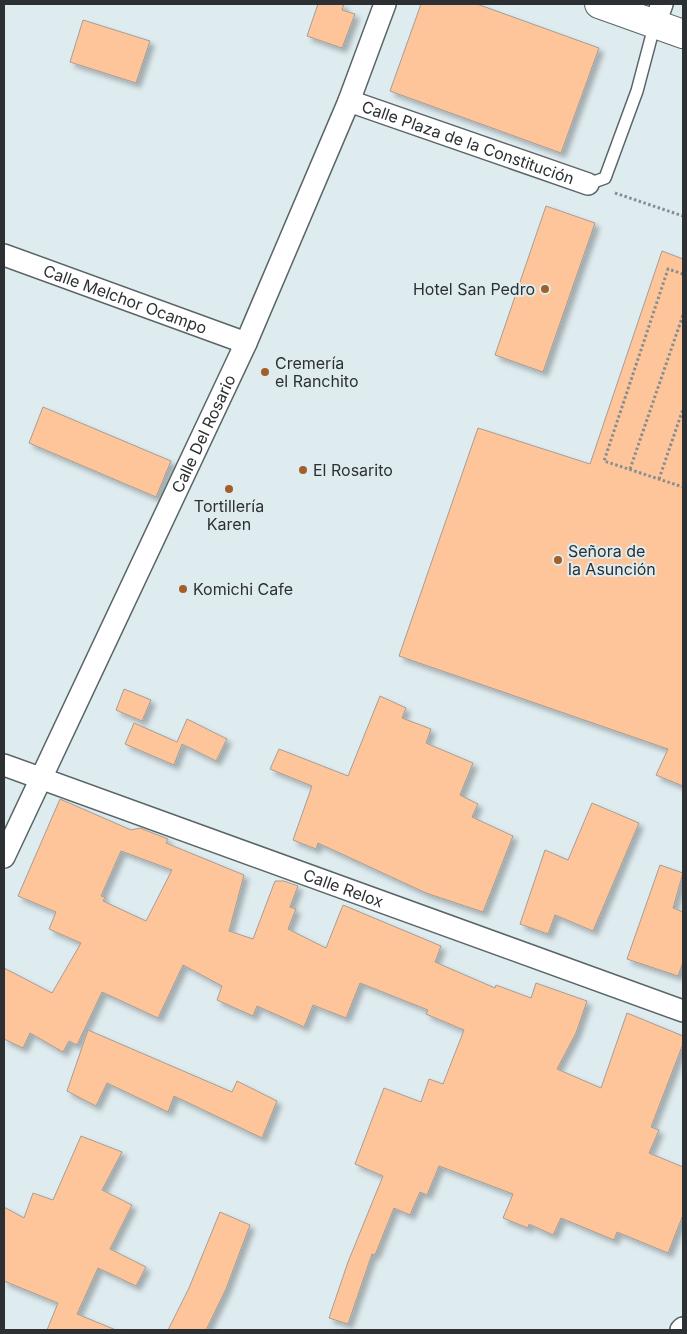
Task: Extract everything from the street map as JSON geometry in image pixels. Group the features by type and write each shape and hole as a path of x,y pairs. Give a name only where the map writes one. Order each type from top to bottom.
{"main road":[{"path":"599,4 658,14 683,34"}],"street":[{"name":"Calle Del Rosario","path":"4,858 246,343 349,101 386,4"},
{"name":"Calle Plaza de la Constitución","path":"349,101 597,181"},
{"name":"Calle Melchor Ocampo","path":"4,255 246,343"},
{"name":"Calle Relox","path":"4,765 683,1011"}],"lane":[{"path":"597,181 636,91 658,14"}],"path":[{"path":"597,181 683,216"},
{"path":"683,274 668,269 604,461 683,487"},
{"path":"630,469 683,315"},
{"path":"659,479 683,409"}],"building":[{"path":"318,4 344,4 342,10 355,14 342,48 307,36"},
{"path":"421,4 477,4 599,48 561,153 390,91"},
{"path":"83,20 150,41 136,83 70,62"},
{"name":"Hotel San Pedro","path":"546,206 595,223 543,372 495,355"},
{"name":"Señora de la Asunción","path":"662,251 683,259 683,786 656,775 668,749 399,656 478,428 590,464"},
{"path":"43,407 171,461 156,497 29,443"},
{"path":"124,689 151,700 142,721 116,710"},
{"path":"380,696 406,708 402,718 431,729 426,743 473,763 460,795 478,804 472,817 513,836 483,912 426,893 318,843 316,849 293,840 312,786 270,769 279,749 348,776"},
{"path":"187,719 227,739 216,761 182,744 174,765 125,744 134,723 177,742"},
{"path":"60,799 131,830 140,828 168,839 166,843 244,875 229,931 253,939 275,881 284,881 298,886 290,907 296,909 288,929 326,948 343,905 441,946 435,962 495,988 496,985 531,998 536,983 587,1001 576,1033 557,1069 601,1088 627,1013 683,1036 683,1044 651,1127 659,1130 649,1153 683,1167 683,1215 668,1253 617,1232 614,1240 561,1218 553,1235 529,1224 528,1228 503,1218 513,1194 439,1166 427,1195 420,1192 410,1215 394,1208 375,1255 372,1254 348,1324 329,1318 348,1262 383,1176 355,1164 384,1088 421,1102 429,1079 443,1084 464,1030 426,1014 428,1010 360,983 346,1018 313,1005 304,1027 257,1006 253,1016 217,1000 222,986 183,965 158,1018 102,992 77,1045 69,1041 63,1052 30,1033 23,1048 4,1039 4,968 52,993 81,943 49,929 56,912 18,896","holes":["121,851 172,870 146,921 103,901 105,897 101,896"]},
{"path":"592,803 639,823 593,931 555,915 548,934 520,924 545,850 568,860"},
{"path":"660,865 683,873 673,908 683,912 683,962 678,976 627,959"},
{"path":"88,1030 232,1092 237,1081 277,1101 262,1138 174,1096 168,1112 107,1083 96,1106 67,1091"},
{"path":"81,1136 122,1152 102,1190 132,1205 110,1249 146,1267 136,1286 98,1268 77,1314 116,1330 47,1330 58,1303 4,1281 4,1207 24,1218 33,1193 53,1200"},
{"path":"220,1212 250,1225 226,1289 206,1330 168,1330 189,1288"}],"place":[{"name":"Hotel San Pedro","path":"545,289"},
{"name":"Cremería el Ranchito","path":"265,372"},
{"name":"El Rosarito","path":"303,470"},
{"name":"Tortillería Karen","path":"229,489"},
{"name":"Señora de la Asunción","path":"558,560"},
{"name":"Komichi Cafe","path":"183,589"}]}
